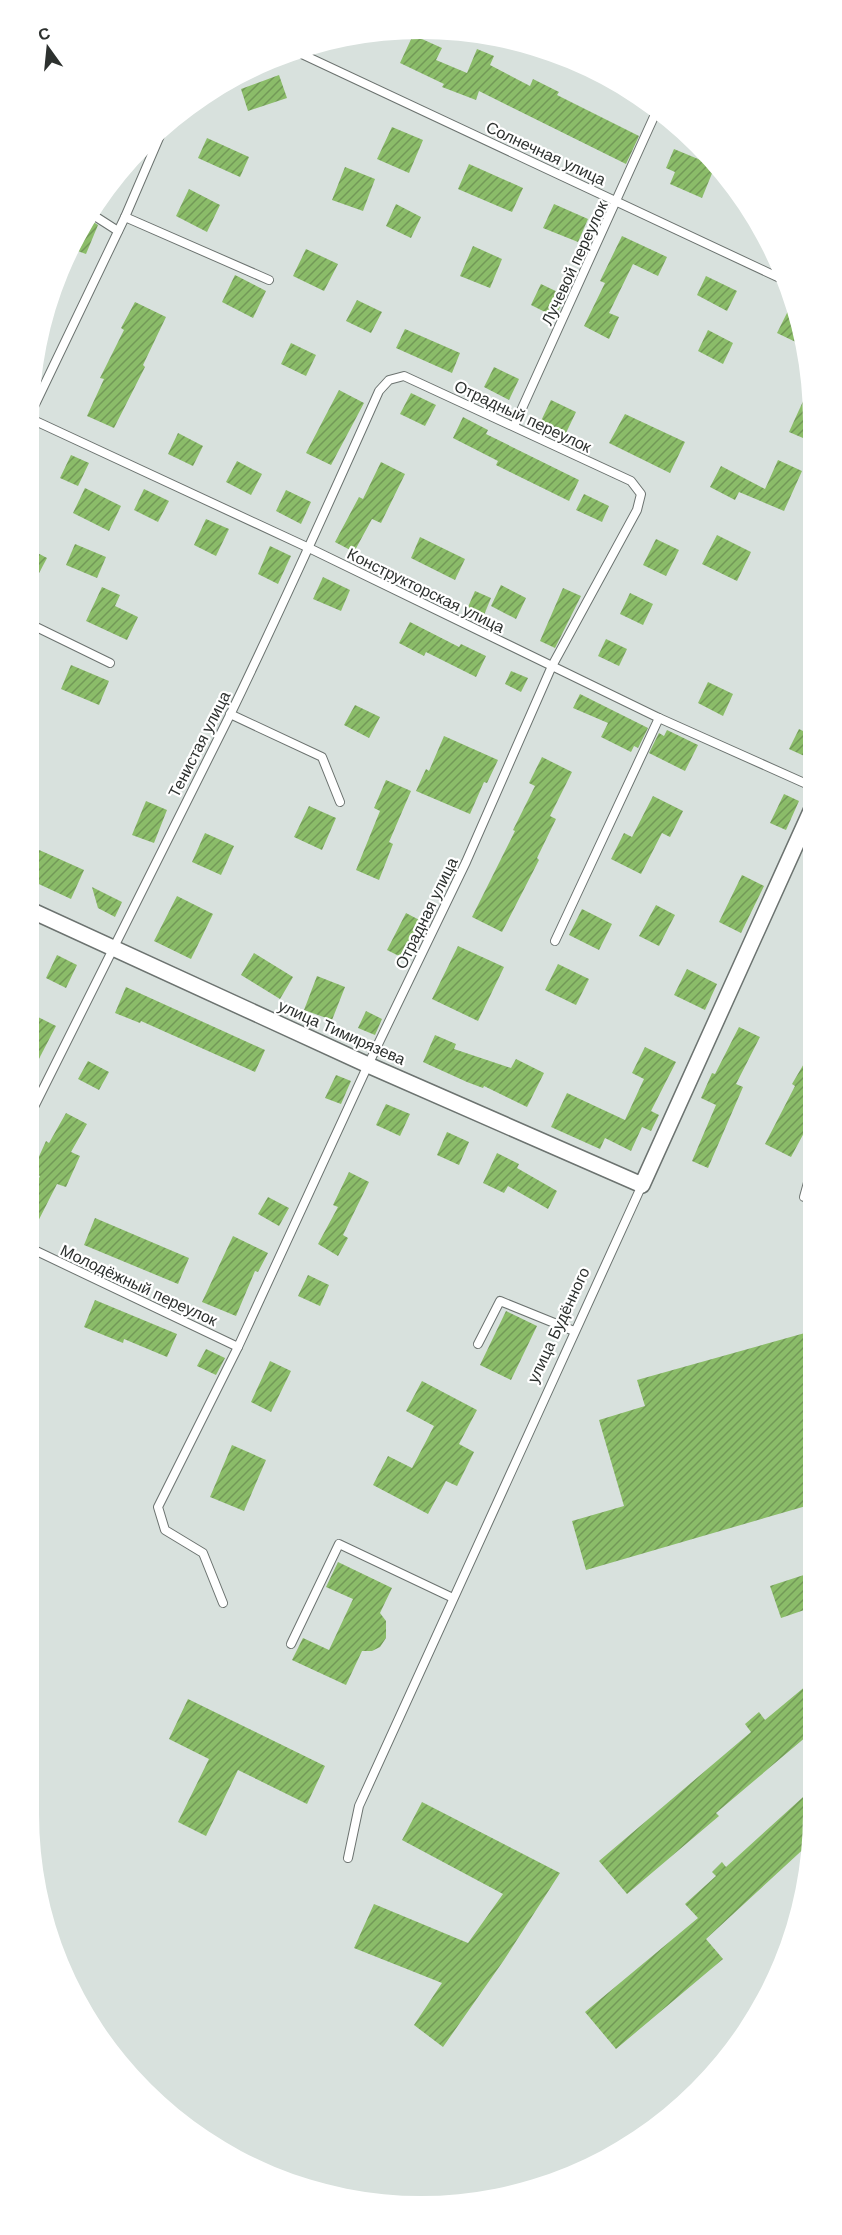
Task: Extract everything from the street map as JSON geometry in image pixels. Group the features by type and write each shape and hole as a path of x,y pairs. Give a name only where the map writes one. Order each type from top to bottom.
{"street":[{"name":"улица Будённого","path":"642,1185 803,829"},
{"name":"улица Тимирязева","path":"39,914 368,1065 642,1185"}],"lane":[{"name":"Солнечная улица","path":"307,56 774,275"},
{"name":"Лучевой переулок","path":"514,426 654,118"},
{"path":"40,395 125,217 155,147"},
{"path":"125,217 269,280"},
{"path":"98,218 118,231"},
{"name":"Отрадный переулок","path":"389,380 404,376 631,481 641,494"},
{"name":"Тенистая улица","path":"39,1096 230,714 309,548 379,392 389,380"},
{"name":"Конструкторская улица","path":"39,423 309,548 659,718 803,782"},
{"name":"Отрадная улица","path":"223,1603 203,1553 165,1530 158,1507 238,1347 368,1065 466,862 552,666 638,510 641,494"},
{"path":"39,628 110,663"},
{"path":"230,714 322,757 340,802"},
{"path":"555,941 659,718"},
{"name":"улица Будённого","path":"348,1858 359,1806 642,1185"},
{"name":"Молодёжный переулок","path":"39,1252 238,1347"},
{"path":"478,1344 500,1300 574,1331"},
{"path":"291,1644 339,1544 453,1598"}],"building":[{"path":"411,39 422,39 442,48 436,60 467,73 477,49 494,56 490,65 530,86 533,79 559,92 557,95 639,136 626,164 479,91 476,100 442,87 444,84 400,63"},
{"path":"279,75 287,98 248,111 241,89"},
{"path":"392,127 423,140 409,173 377,159"},
{"path":"207,138 249,157 240,177 198,158"},
{"path":"674,149 699,159 712,174 702,198 670,184 675,172 666,168"},
{"path":"469,164 523,188 512,212 458,189"},
{"path":"345,167 375,179 363,211 332,200"},
{"path":"189,189 220,205 207,232 176,216"},
{"path":"396,204 421,217 411,238 386,226"},
{"path":"554,204 588,219 578,242 543,228"},
{"path":"94,223 98,225 86,254 78,251"},
{"path":"622,236 667,257 658,276 633,264 609,313 619,317 609,339 584,326 605,283 600,281"},
{"path":"473,246 502,259 490,288 460,276"},
{"path":"306,249 338,264 324,291 293,276"},
{"path":"235,275 266,291 253,318 222,302"},
{"path":"706,276 737,291 727,311 697,295"},
{"path":"541,284 566,296 555,317 531,305"},
{"path":"357,300 382,312 371,333 346,321"},
{"path":"135,302 166,317 143,365 145,367 114,428 87,416 104,379 100,378 124,330 121,328"},
{"path":"787,313 795,342 777,333"},
{"path":"405,329 460,353 452,373 396,348"},
{"path":"708,330 733,343 723,364 698,351"},
{"path":"291,343 316,355 306,376 281,364"},
{"path":"494,367 519,379 509,400 484,387"},
{"path":"339,390 364,403 331,465 306,453"},
{"path":"411,393 436,405 425,426 400,414"},
{"path":"551,400 576,412 566,433 541,421"},
{"path":"802,403 803,438 789,432"},
{"path":"625,414 685,442 670,473 609,443"},
{"path":"463,417 488,430 486,434 579,480 569,501 496,465 498,461 453,438"},
{"path":"178,433 203,446 193,466 168,454"},
{"path":"71,455 89,463 78,486 60,478"},
{"path":"778,460 802,471 784,511 739,492 735,500 710,487 721,466 765,489"},
{"path":"237,461 262,474 251,495 226,482"},
{"path":"381,462 405,474 381,523 372,519 354,552 335,542 359,497 363,499"},
{"path":"85,488 121,506 109,531 73,513"},
{"path":"144,489 169,501 158,522 134,510"},
{"path":"286,490 311,502 301,524 276,511"},
{"path":"584,494 609,506 602,522 576,510"},
{"path":"206,519 229,529 216,556 194,545"},
{"path":"717,535 751,552 737,581 702,564"},
{"path":"420,537 465,559 455,580 411,558"},
{"path":"656,539 679,550 666,576 643,565"},
{"path":"75,544 106,557 97,578 66,565"},
{"path":"270,546 291,556 278,584 258,574"},
{"path":"39,554 47,558 39,573"},
{"path":"323,577 350,590 341,611 313,599"},
{"path":"501,585 526,598 516,619 491,606"},
{"path":"102,587 120,595 115,606 138,617 127,640 86,621"},
{"path":"563,588 581,596 555,648 540,641"},
{"path":"475,591 491,598 484,615 468,607"},
{"path":"630,593 653,604 643,625 620,614"},
{"path":"410,622 459,647 461,644 486,656 476,677 426,652 424,656 399,643"},
{"path":"606,639 627,649 619,666 598,656"},
{"path":"71,665 109,681 99,705 61,689"},
{"path":"511,671 528,678 521,692 505,684"},
{"path":"708,682 733,694 723,716 698,703"},
{"path":"580,694 648,728 638,748 634,746 631,752 601,737 608,723 573,708"},
{"path":"355,705 380,717 369,738 344,725"},
{"path":"799,729 803,731 803,755 789,749"},
{"path":"667,730 698,745 685,771 649,753 659,733 664,736"},
{"path":"444,736 498,760 487,783 484,782 470,814 416,791 426,769 429,771"},
{"path":"542,757 572,772 550,816 556,819 537,858 539,860 502,932 472,917 535,786 529,783"},
{"path":"386,780 411,791 389,842 393,844 379,880 356,870 380,811 374,808"},
{"path":"784,794 799,801 786,830 770,823"},
{"path":"653,796 683,811 670,837 662,833 641,874 611,859 624,833 632,837"},
{"path":"146,801 167,810 154,843 132,835"},
{"path":"309,806 336,818 322,850 294,837"},
{"path":"205,833 234,846 221,875 192,862"},
{"path":"39,850 84,870 71,899 39,884"},
{"path":"742,875 764,886 741,933 719,922"},
{"path":"92,887 122,902 115,917 98,908"},
{"path":"177,896 213,914 191,959 154,941"},
{"path":"656,905 675,915 659,946 639,936"},
{"path":"582,909 612,924 599,950 569,935"},
{"path":"406,913 425,923 407,960 387,950"},
{"path":"458,946 504,967 478,1021 432,999"},
{"path":"254,953 293,977 280,999 241,975"},
{"path":"57,955 77,965 66,988 46,978"},
{"path":"558,964 589,979 576,1005 545,990"},
{"path":"687,969 717,984 705,1010 674,995"},
{"path":"317,976 345,987 332,1020 304,1010"},
{"path":"126,987 265,1050 255,1072 141,1021 140,1023 115,1013"},
{"path":"366,1011 382,1019 375,1035 358,1028"},
{"path":"39,1018 56,1026 39,1059"},
{"path":"739,1027 760,1037 736,1084 743,1087 708,1168 692,1161 716,1105 701,1098 712,1073 715,1074"},
{"path":"435,1035 456,1044 454,1049 511,1068 516,1059 544,1073 527,1107 484,1086 483,1088 467,1082 423,1062"},
{"path":"645,1047 676,1062 651,1111 659,1115 651,1131 642,1127 631,1151 605,1138 600,1149 551,1127 567,1093 625,1120 644,1079 632,1073"},
{"path":"88,1061 109,1072 99,1090 78,1079"},
{"path":"803,1065 803,1135 791,1157 765,1144 795,1086 792,1084"},
{"path":"336,1075 351,1081 341,1104 325,1098"},
{"path":"386,1104 410,1114 400,1136 376,1125"},
{"path":"66,1113 87,1124 71,1152 80,1156 66,1187 57,1184 39,1219 39,1156 46,1141 49,1143"},
{"path":"447,1132 469,1142 459,1165 437,1155"},
{"path":"497,1153 519,1164 517,1168 557,1191 548,1209 508,1186 504,1193 483,1183"},
{"path":"349,1172 369,1182 343,1235 348,1238 338,1256 318,1244 338,1207 333,1205"},
{"path":"268,1197 289,1208 279,1226 258,1214"},
{"path":"95,1218 189,1258 178,1284 84,1245"},
{"path":"233,1236 268,1253 258,1272 255,1271 236,1316 202,1302"},
{"path":"308,1275 329,1285 320,1306 298,1296"},
{"path":"95,1300 177,1334 167,1357 124,1339 123,1343 84,1327"},
{"path":"506,1311 537,1326 511,1380 480,1365"},
{"path":"803,1334 803,1507 586,1570 572,1521 624,1506 599,1420 645,1406 637,1380"},
{"path":"206,1349 225,1358 216,1375 197,1366"},
{"path":"270,1361 291,1371 271,1412 251,1402"},
{"path":"422,1381 477,1410 459,1444 474,1452 457,1486 446,1481 428,1514 373,1485 388,1456 412,1468 434,1426 406,1411"},
{"path":"232,1445 266,1460 244,1511 210,1497"},
{"path":"338,1562 392,1588 380,1613 386,1621 386,1638 380,1647 372,1651 362,1651 346,1685 292,1660 303,1638 329,1650 353,1599 326,1587"},
{"path":"803,1575 803,1610 781,1618 770,1586"},
{"path":"803,1688 803,1739 716,1813 719,1816 627,1894 599,1861 751,1732 745,1724 759,1712 765,1720"},
{"path":"188,1699 325,1766 307,1804 238,1770 206,1836 178,1822 209,1759 169,1739"},
{"path":"803,1797 801,1851 706,1939 723,1959 616,2049 585,2012 698,1918 685,1904 716,1876 712,1872 722,1862 726,1867"},
{"path":"422,1802 560,1873 504,1960 443,2047 414,2025 442,1983 354,1948 374,1904 468,1943 503,1894 402,1840"}]}
